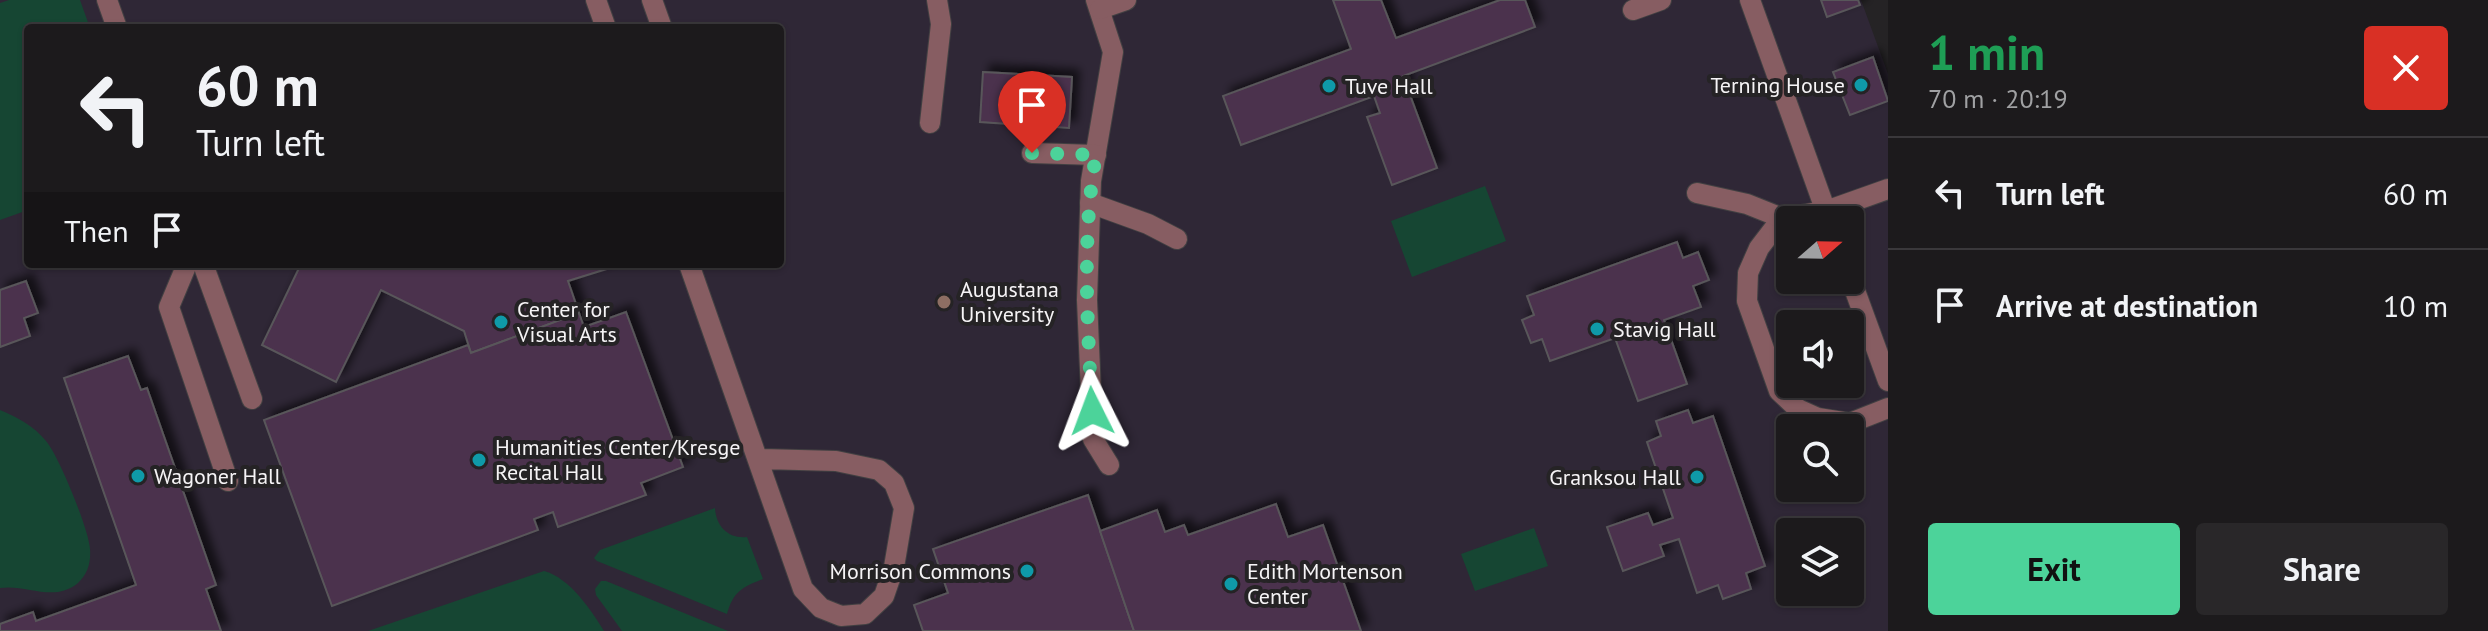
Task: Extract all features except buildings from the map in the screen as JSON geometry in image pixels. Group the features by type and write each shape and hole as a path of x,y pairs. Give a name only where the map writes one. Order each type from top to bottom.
{"street":[{"path":"107,0 116,24"},
{"path":"596,0 605,24"},
{"path":"652,0 661,24"},
{"path":"930,123 941,24 937,0"},
{"path":"1109,465 1093,439 1087,300 1090,203 1113,52 1098,5 1126,0"},
{"path":"1633,10 1661,0"},
{"path":"1750,0 1824,206"},
{"path":"1032,153 1096,155"},
{"path":"1850,206 1888,189"},
{"path":"1697,193 1747,204 1776,216"},
{"path":"1090,203 1148,224 1177,239"},
{"path":"1776,226 1753,260 1748,273 1747,301 1779,391 1798,409 1818,418 1850,423 1888,408"},
{"path":"185,268 169,307 228,481"},
{"path":"204,268 252,399"},
{"path":"690,268 803,589 821,608 841,616 865,614 884,596 894,567 904,508 894,483 879,470 836,461 759,459"},
{"path":"1856,294 1888,381"}],"shaded area":[{"name":"Augustana University","path":"0,0 1861,0 1888,74 1888,631 0,631"}],"green space":[{"path":"9,0 80,0 89,24 24,24 24,211 0,220 0,3"},
{"path":"1485,186 1506,241 1412,277 1391,221"},
{"path":"0,410 25,422 46,441 79,510 90,559 84,576 69,589 50,592 0,588"},
{"path":"715,508 718,521 729,534 747,537 763,579 739,591 727,614 594,558 600,550"},
{"path":"1534,528 1548,566 1475,591 1461,554"},
{"path":"544,571 563,580 571,588 604,631 368,631"},
{"path":"601,581 728,631 622,631 596,595 595,589"}],"place":[{"name":"Terning House","path":"1861,85"},
{"name":"Tuve Hall","path":"1329,86"},
{"name":"Augustana University","path":"944,302"},
{"name":"Center for Visual Arts","path":"501,322"},
{"name":"Stavig Hall","path":"1597,329"},
{"name":"Humanities Center/Kresge Recital Hall","path":"479,460"},
{"name":"Wagoner Hall","path":"138,476"},
{"name":"Granksou Hall","path":"1697,477"},
{"name":"Morrison Commons","path":"1027,571"},
{"name":"Edith Mortenson Center","path":"1231,584"}],"route":[{"path":"1032,153 1096,155 1091,181 1087,300 1092,411"}]}
